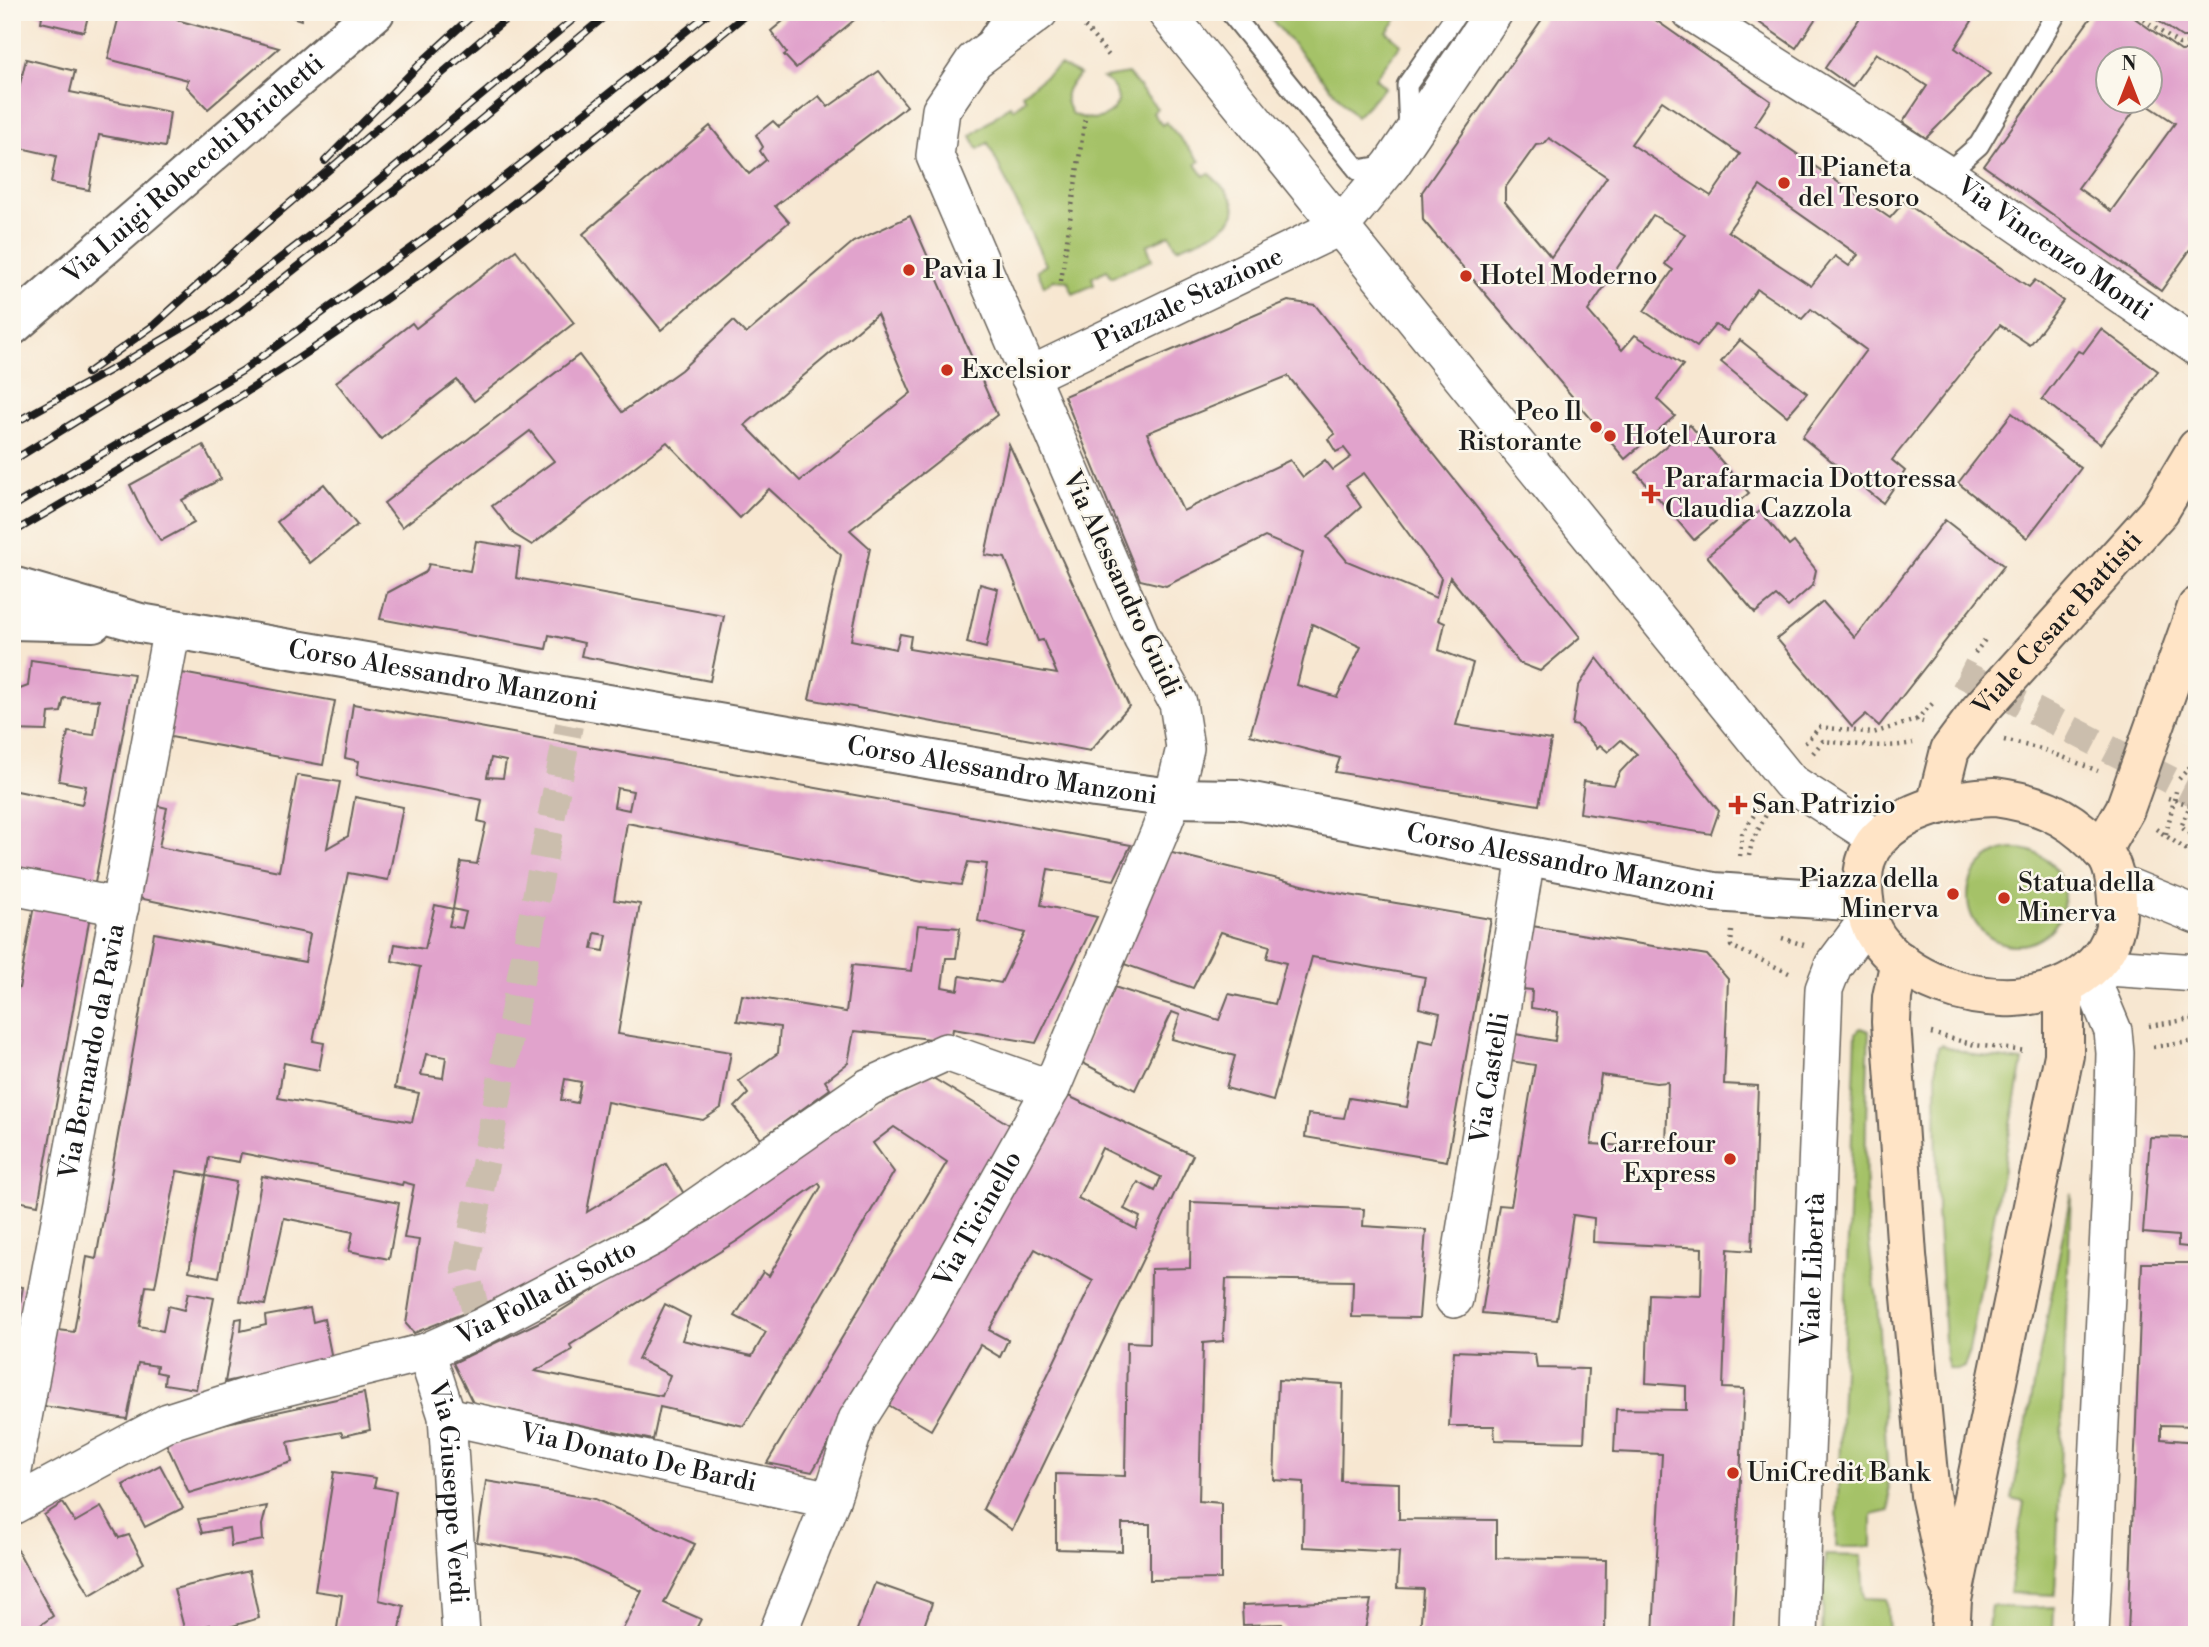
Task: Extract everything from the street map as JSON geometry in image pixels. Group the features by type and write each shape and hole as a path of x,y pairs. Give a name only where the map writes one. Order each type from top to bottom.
{"main road":[{"name":"Viale Cesare Battisti","path":"1936,806 1950,750 1979,712 2160,510 2197,448"},
{"path":"2109,866 2080,829 2054,813 2026,801 1995,797 1965,798 1903,819 1878,839 1866,859 1863,880 1866,910 1880,942 1900,961 1920,975 1966,993 2016,997 2040,993 2082,974 2106,948 2114,930 2118,913 2109,866 2125,809 2197,607"},
{"path":"1900,961 1892,997 1891,1022 1907,1255 1930,1495 1951,1617"},
{"path":"1951,1617 2082,974"}],"street":[{"name":"Via Luigi Robecchi Brichetti","path":"12,326 375,12"},
{"path":"1029,376 935,156 941,110 974,61 1039,12"},
{"path":"1166,12 1790,782 1878,839"},
{"name":"Piazzale Stazione","path":"1029,376 1341,226 1400,152 1494,12"},
{"name":"Via Vincenzo Monti","path":"1690,12 1946,174 2197,346"},
{"name":"Via Alessandro Guidi","path":"1029,376 1142,638 1178,703 1185,748 1173,798"},
{"name":"Corso Alessandro Manzoni","path":"16,610 156,626 575,696 1095,788 1173,798 1237,799 1714,892 1866,910"},
{"name":"Via Bernardo da Pavia","path":"12,1476 23,1356 120,907 156,626"},
{"name":"Via Ticinello","path":"777,1635 831,1500 856,1420 928,1308 1051,1089 1173,798"},
{"name":"Via Castelli","path":"1454,1298 1526,857"},
{"path":"2109,866 2197,915"},
{"path":"12,886 120,907"},
{"name":"Viale Libertà","path":"1799,1635 1824,989 1833,966 1866,910"},
{"path":"2090,1635 2115,1053 2113,1031 2082,974 2197,973"},
{"name":"Via Folla di Sotto","path":"12,1506 168,1422 249,1396 426,1352 480,1328 656,1235 869,1087 946,1052 1051,1089"},
{"name":"Via Giuseppe Verdi","path":"426,1352 447,1416 461,1635"},
{"name":"Via Donato De Bardi","path":"447,1416 831,1500"}],"lane":[{"path":"974,61 1005,12"},
{"path":"1230,12 1358,170 1400,152 1407,85 1458,12"},
{"name":"Via Vincenzo Monti","path":"1946,174 1979,145 2057,12"}],"path":[{"path":"1073,12 1110,57"},
{"path":"2132,12 2179,44 2197,43"},
{"path":"1061,281 1085,118"},
{"path":"1916,720 1933,702"},
{"path":"1824,989 1731,946 1742,834 1781,770 1820,727 1873,733 1916,720 2045,750 2190,806 2181,827 2197,840"},
{"path":"2166,834 2180,777 2197,759"},
{"path":"1891,1022 1975,1045 2064,1055"},
{"path":"2115,1053 2197,1041"}],"green space":[{"path":"1265,12 1402,12 1387,32 1401,44 1375,78 1385,87 1356,117"},
{"path":"1060,65 1080,75 1066,93 1066,102 1072,114 1092,119 1109,113 1118,102 1114,88 1103,78 1128,74 1157,108 1153,113 1162,125 1166,122 1200,161 1196,164 1204,176 1209,173 1229,195 1235,208 1233,217 1217,231 1177,248 1170,235 1147,245 1152,260 1111,277 1107,270 1092,277 1094,285 1073,294 1068,281 1054,280 1044,286 1037,270 1046,265 988,143 978,149 971,136 1010,105 1013,109 1026,99 1022,94"},
{"path":"2007,849 2025,849 2043,857 2056,870 2064,888 2061,916 2043,937 2025,945 2007,945 1989,937 1976,924 1968,906 1968,888 1976,870 1989,857"},
{"path":"1860,1028 1869,1031 1866,1199 1877,1298 1890,1511 1872,1515 1872,1547 1836,1547 1856,1033"},
{"path":"1942,1045 1974,1055 2023,1061 1968,1356 1964,1367 1957,1370 1949,1368 1946,1357 1937,1210 1936,1061 1938,1047"},
{"path":"2071,1193 2055,1595 2009,1593 2024,1502 2012,1499"},
{"path":"1825,1555 1861,1556 1864,1598 1887,1599 1889,1635 1822,1635"},
{"path":"1991,1606 2054,1607 2053,1635 1987,1635"}],"building":[{"path":"33,12 89,12 84,32 41,22 42,16"},
{"path":"120,12 180,12 177,20 279,48 208,109 186,86 188,80 108,59"},
{"path":"277,12 304,12 301,20"},
{"path":"794,12 864,12 796,68 784,55 787,53 771,31"},
{"path":"879,12 894,12 885,20"},
{"path":"1547,12 1644,12 1771,101 1755,125 1890,218 1904,202 2029,287 2035,280 2063,301 2030,345 2000,325 1892,460 1905,471 1883,503 1802,437 1866,350 1811,309 1802,319 1757,289 1727,331 1715,325 1697,347 1644,311 1673,270 1665,264 1685,234 1653,215 1588,311 1622,350 1635,335 1683,365 1657,399 1675,416 1625,459 1423,220 1422,192","holes":["1662,101 1740,154 1711,196 1631,144","1549,138 1607,177 1551,257 1505,202 1505,188 1536,145 1544,144","1760,186 1858,255 1849,266 1835,256 1811,286 1728,231"]},
{"path":"1744,12 1820,12 1796,48"},
{"path":"1864,12 1959,12 1972,21 1955,48 1990,74 1926,138 1903,122 1927,86 1876,53 1852,87 1825,68"},
{"path":"2095,12 2126,12 2181,51 2197,50 2197,240 2161,291 1984,166","holes":["2094,46 2164,46 2164,116 2175,123 2111,211 2078,188 2131,116 2094,116"]},
{"path":"2145,12 2197,12 2197,37 2182,37"},
{"path":"26,59 75,71 70,92 170,112 165,147 99,135 89,190 51,183 56,156 12,146 12,117"},
{"path":"879,71 907,106 775,206 789,222 661,330 583,234 710,126 749,174 766,160 760,151 763,147 756,135 773,121 779,127 819,96 828,107"},
{"path":"910,216 997,415 850,530 870,548 851,640 896,649 900,634 911,636 909,649 1057,674 1043,640 1038,641 1005,558 985,555 1009,444 1129,706 1090,751 809,699 841,555 769,489 740,518 667,442 532,545 514,534 492,506 554,461 530,431 402,527 384,503 579,355 622,412 681,370 733,321 746,334 853,242","holes":["877,314 911,393 800,481 745,425"]},
{"path":"516,250 574,323 474,401 457,380 381,439 336,382 412,323 416,328"},
{"path":"1288,301 1315,305 1580,637 1540,671 1519,663 1450,577 1438,620 1445,623 1439,650 1473,663 1456,725 1551,740 1539,805 1335,772 1340,758 1250,735 1303,553 1265,537 1166,586 1140,580 1064,396","holes":["1288,376 1335,434 1328,439 1336,452 1344,448 1351,457 1333,470 1325,460 1303,477 1290,460 1183,511 1147,433","1364,473 1441,578 1436,598 1347,561 1327,537 1361,507 1346,485","1312,624 1361,647 1337,697 1297,685"]},
{"path":"2101,329 2158,371 2100,444 2042,399 2078,351 2083,353"},
{"path":"1740,340 1807,393 1787,416 1721,362"},
{"path":"2012,413 2081,468 2027,538 1958,483"},
{"path":"1690,425 1749,493 1694,540 1636,472"},
{"path":"203,445 221,479 182,500 194,523 161,541 130,485"},
{"path":"324,484 357,525 310,563 277,522"},
{"path":"1760,511 1789,546 1794,542 1816,570 1813,585 1788,607 1776,596 1755,613 1707,556"},
{"path":"1945,520 2004,566 1879,726 1866,714 1852,727 1777,639 1823,602 1855,638"},
{"path":"476,541 520,548 516,578 724,616 710,681 581,656 584,643 549,635 546,649 380,619 387,593 426,572 429,564 470,571"},
{"path":"980,584 998,589 986,648 967,643"},
{"path":"1597,658 1719,811 1711,834 1580,813 1584,781 1614,785 1620,772 1637,754 1621,740 1608,752 1600,745 1597,748 1578,726 1572,725 1578,687"},
{"path":"31,660 134,674 94,888 12,873 12,790 82,804 86,786 59,781 68,732 94,735 99,700 64,698 61,712 49,713 47,731 12,730 12,692 28,686"},
{"path":"171,671 335,701 323,765 160,735"},
{"path":"353,704 1131,845 1114,880 1048,869 1041,905 1097,917 1036,1043 953,1029 951,1041 854,1031 848,1063 825,1081 830,1089 761,1139 735,1107 748,1094 739,1081 778,1053 780,1027 737,1021 742,995 846,1012 852,965 912,971 918,925 960,928 956,958 946,958 942,987 958,990 960,976 1001,983 1025,933 978,921 987,864 968,862 961,885 923,882 627,823 614,900 640,904 618,1034 731,1052 721,1108 703,1120 607,1102 587,1212 666,1164 684,1194 545,1281 414,1333 406,1324 419,1240 404,1238 414,1185 403,1182 402,1185 241,1153 239,1162 209,1157 206,1176 177,1171 155,1287 146,1286 139,1326 163,1331 168,1306 184,1310 188,1293 214,1298 196,1389 164,1384 165,1374 156,1372 157,1366 138,1363 127,1419 37,1405 50,1329 74,1332 87,1257 96,1259 154,933 305,962 310,934 129,896 146,803 167,808 159,847 279,871 297,775 340,782 327,848 348,836 355,797 403,807 388,880 348,873 313,1041 324,1043 319,1070 284,1063 278,1098 412,1122 419,1093 395,1088 420,967 392,961 395,944 425,949 435,905 453,909 461,862 477,864 486,823 478,821 482,800 357,775 359,761 345,758","holes":["491,758 506,761 503,778 487,777","617,788 633,791 629,810 614,807","453,909 466,912 462,928 449,926","595,933 607,935 604,951 592,949","426,1054 446,1057 443,1078 421,1075","565,1079 581,1082 577,1103 561,1100"]},
{"path":"1168,852 1331,892 1491,919 1447,1161 1305,1137 1308,1114 1344,1118 1349,1098 1407,1107 1419,1040 1434,1043 1440,1013 1419,1008 1425,977 1312,957 1273,1101 1226,1088 1235,1056 1172,1039 1180,1015 1172,1012 1135,1090 1077,1060 1114,987 1219,1020 1229,994 1275,1004 1286,963 1267,958 1270,946 1221,932 1193,988 1121,963"},
{"path":"35,900 91,910 38,1205 12,1200 12,987 19,988"},
{"path":"1532,926 1707,955 1728,979 1724,1084 1758,1086 1752,1251 1728,1249 1723,1388 1744,1389 1733,1635 1653,1635 1662,1454 1614,1452 1616,1409 1686,1410 1686,1386 1646,1383 1649,1294 1701,1296 1702,1248 1593,1242 1594,1218 1573,1215 1557,1320 1482,1313 1499,1205 1511,1206 1535,1065 1510,1061 1515,1034 1555,1041 1558,1012 1531,1008 1532,990 1522,989","holes":["1601,1075 1656,1083 1668,1082 1666,1148 1591,1144"]},
{"path":"928,1075 1015,1128 812,1472 767,1463 947,1162 894,1127 873,1143 894,1172 744,1426 660,1407 653,1440 473,1403 453,1363 554,1315 715,1212 866,1108","holes":["819,1183 821,1187 769,1276 763,1272 735,1316 766,1332 752,1356 682,1340 690,1317 665,1304 638,1359 670,1375 662,1396 535,1371 572,1350 570,1345 737,1241"]},
{"path":"1062,1093 1193,1155 1012,1530 983,1509 1093,1281 1035,1249 989,1330 1008,1340 1000,1357 980,1345 931,1430 885,1403","holes":["1102,1148 1161,1177 1155,1191 1138,1182 1124,1209 1140,1217 1136,1229 1078,1198"]},
{"path":"2150,1137 2197,1138 2197,1248 2178,1246 2178,1236 2143,1233"},
{"path":"206,1176 236,1182 219,1277 189,1271"},
{"path":"262,1176 399,1203 389,1259 349,1251 353,1232 284,1218 265,1305 240,1301"},
{"path":"1191,1202 1364,1209 1363,1226 1426,1230 1419,1318 1352,1317 1353,1281 1226,1279 1223,1341 1203,1343 1199,1501 1221,1503 1221,1579 1150,1580 1150,1524 1122,1524 1122,1551 1056,1549 1056,1474 1125,1476 1127,1342 1150,1343 1151,1269 1190,1268"},
{"path":"2142,1263 2197,1263 2197,1426 2161,1425 2161,1439 2197,1442 2197,1635 2128,1635"},
{"path":"12,1285 23,1287 14,1338 12,1338"},
{"path":"310,1308 313,1322 324,1319 332,1359 225,1382 236,1319 242,1318 241,1331 266,1325 265,1316"},
{"path":"1454,1351 1535,1354 1537,1368 1588,1369 1584,1442 1495,1440 1494,1426 1449,1426"},
{"path":"1278,1380 1343,1384 1341,1481 1399,1483 1399,1519 1496,1520 1496,1558 1606,1560 1605,1631 1554,1631 1554,1635 1420,1635 1423,1589 1397,1588 1399,1552 1303,1547 1304,1482 1274,1480"},
{"path":"364,1393 370,1430 343,1436 341,1432 288,1442 292,1462 189,1493 163,1437"},
{"path":"160,1465 183,1508 145,1527 123,1485"},
{"path":"334,1472 376,1478 374,1487 396,1491 379,1600 404,1606 399,1635 336,1635 342,1595 315,1591"},
{"path":"486,1481 595,1499 695,1544 664,1603 701,1619 693,1635 620,1635 642,1591 572,1559 477,1542"},
{"path":"63,1503 75,1522 101,1507 119,1538 129,1535 144,1563 90,1595 44,1515"},
{"path":"267,1506 262,1525 263,1540 231,1546 229,1528 202,1533 198,1519"},
{"path":"17,1549 53,1616 35,1629 38,1635 12,1635 12,1551"},
{"path":"249,1571 259,1618 213,1632 210,1625 185,1632 174,1589"},
{"path":"875,1583 932,1603 921,1635 855,1635"},
{"path":"1371,1600 1364,1635 1290,1635 1282,1624 1243,1625 1242,1605"}],"tunnel":[{"path":"1959,672 2197,794"},
{"path":"476,1312 465,1269 569,725"}],"railway":[{"path":"325,161 425,59 476,12"},
{"path":"87,373 154,325 257,231 514,12"},
{"path":"16,422 210,312 352,203 582,12"},
{"path":"12,461 172,362 238,314 413,176 610,12"},
{"path":"12,507 242,371 460,213 710,12"},
{"path":"12,533 239,397 371,309 516,202 749,12"}],"place":[{"name":"Il Pianeta del Tesoro","path":"1784,183"},
{"name":"Pavia 1","path":"909,270"},
{"name":"Hotel Moderno","path":"1466,276"},
{"name":"Excelsior","path":"947,370"},
{"name":"Peo Il Ristorante","path":"1596,427"},
{"name":"Hotel Aurora","path":"1610,436"},
{"name":"Parafarmacia Dottoressa Claudia Cazzola","path":"1651,494"},
{"name":"San Patrizio","path":"1738,805"},
{"name":"Piazza della Minerva","path":"1953,894"},
{"name":"Statua della Minerva","path":"2004,898"},
{"name":"Carrefour Express","path":"1730,1159"},
{"name":"UniCredit Bank","path":"1733,1473"}]}
